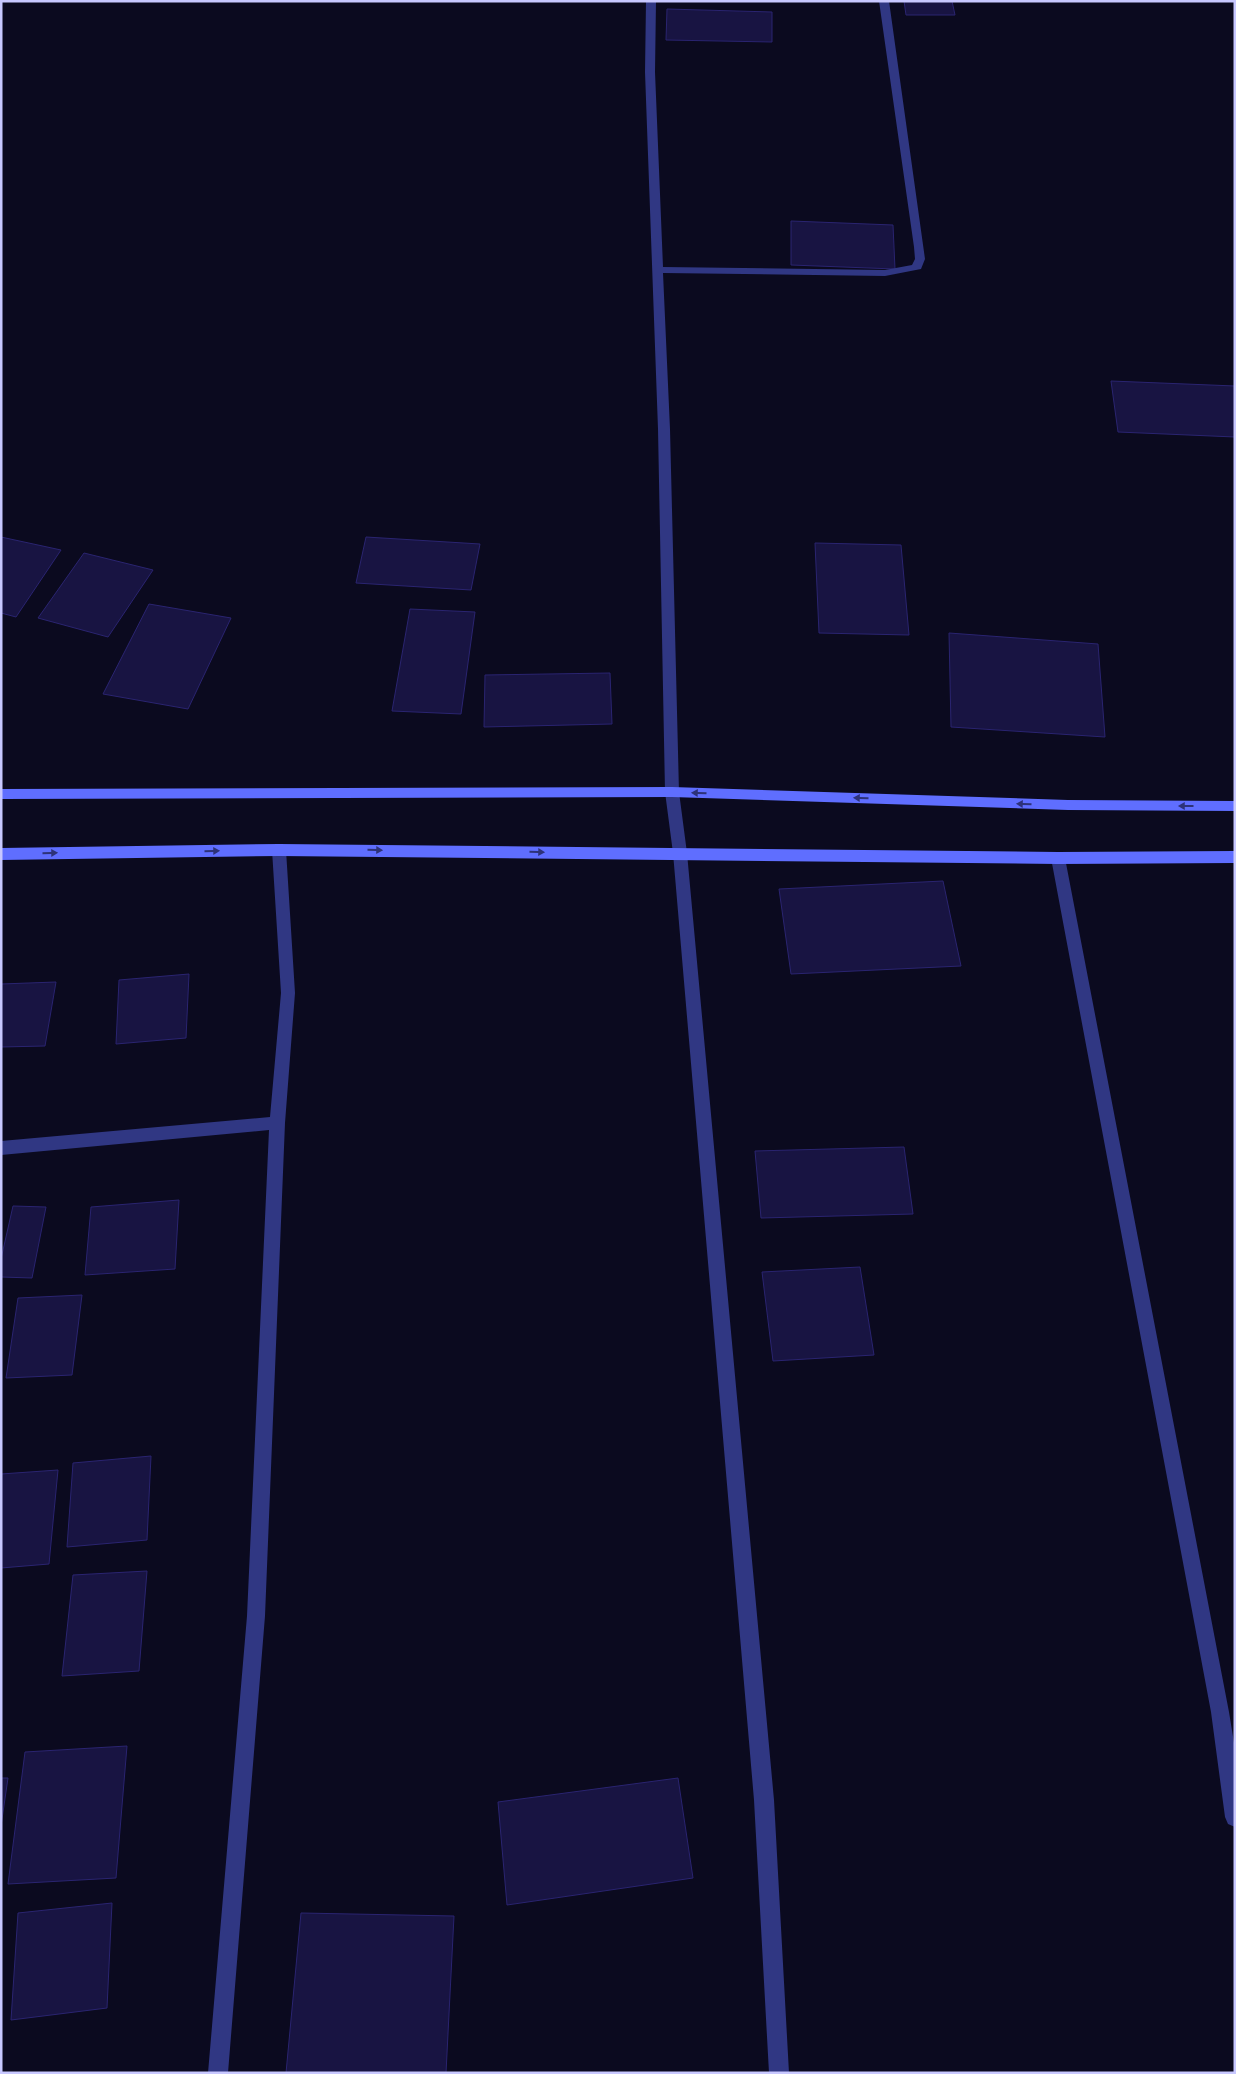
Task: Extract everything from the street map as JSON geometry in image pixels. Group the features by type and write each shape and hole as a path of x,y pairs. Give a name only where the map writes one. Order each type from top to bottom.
{"main road":[{"path":"1,794 672,792 1068,805 1235,806"},
{"path":"1,854 279,850 1235,858"}],"street":[{"path":"651,1 650,72 664,429 672,792 680,853 764,1800 779,2073"},
{"path":"658,270 885,273 916,267 920,260 919,247 884,1"},
{"path":"218,2073 256,1616 277,1123 288,993 279,850"},
{"path":"1058,858 1220,1712 1235,1817"},
{"path":"1,1148 277,1123"}],"building":[{"path":"904,1 952,1 955,15 906,15"},
{"path":"667,9 772,12 772,42 666,40"},
{"path":"791,221 893,225 895,269 791,265"},
{"path":"1111,381 1235,386 1235,437 1118,432"},
{"path":"1,537 61,550 16,617 1,613"},
{"path":"366,537 480,544 471,590 356,583"},
{"path":"815,543 901,545 909,635 819,633"},
{"path":"84,553 153,570 108,637 38,618"},
{"path":"149,604 231,618 188,709 103,694"},
{"path":"410,609 475,612 461,714 392,711"},
{"path":"949,633 1098,644 1105,737 951,727"},
{"path":"610,673 612,724 484,727 485,675"},
{"path":"943,881 961,966 791,974 779,889"},
{"path":"189,974 186,1038 116,1044 119,980"},
{"path":"56,982 45,1046 1,1047 1,984"},
{"path":"904,1147 913,1214 761,1218 755,1151"},
{"path":"179,1200 175,1269 85,1275 91,1207"},
{"path":"13,1206 46,1207 32,1278 1,1277 1,1259"},
{"path":"860,1267 874,1355 773,1361 762,1272"},
{"path":"82,1295 72,1375 6,1378 18,1298"},
{"path":"151,1456 147,1540 67,1547 73,1463"},
{"path":"58,1470 49,1564 1,1568 1,1474"},
{"path":"147,1571 139,1671 62,1676 73,1575"},
{"path":"127,1746 116,1878 8,1884 25,1752"},
{"path":"1,1778 8,1778 1,1826"},
{"path":"678,1778 693,1878 507,1905 498,1802"},
{"path":"112,1903 107,2008 11,2020 18,1913"},
{"path":"301,1913 454,1916 446,2073 286,2073"}]}
